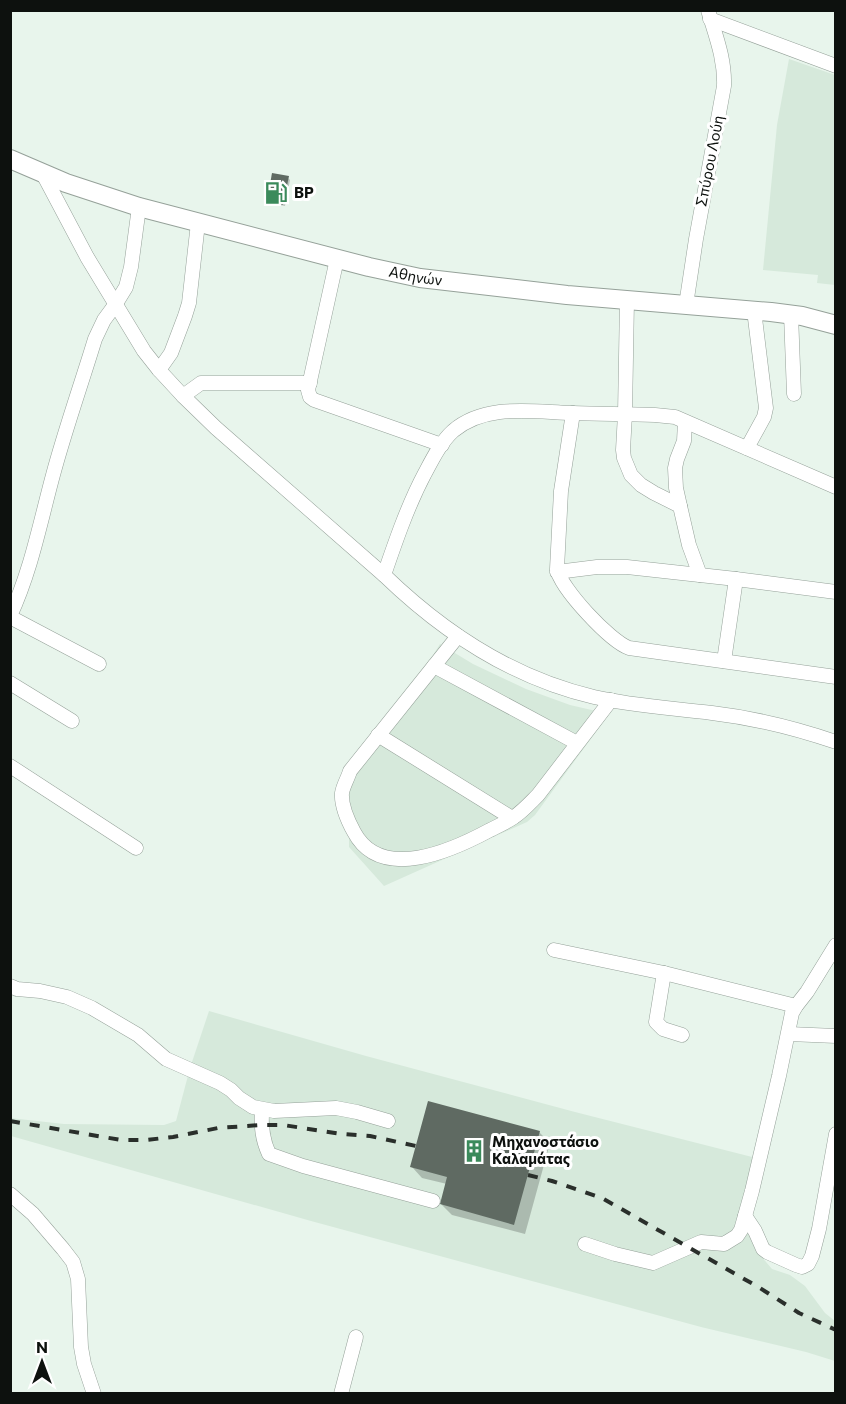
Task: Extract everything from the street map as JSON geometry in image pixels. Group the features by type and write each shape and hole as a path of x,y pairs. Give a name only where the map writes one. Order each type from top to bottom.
{"main road":[{"name":"Αθηνών","path":"10,159 66,183 139,207 337,259 420,278 544,292 791,314 836,326"}],"street":[{"path":"709,15 836,66"},
{"name":"Σπύρου Λούη","path":"686,305 724,86 725,70 722,55 709,15"},
{"path":"43,174 87,257 144,351 159,370 183,396 256,464 403,593 458,636 487,655 521,672 593,697 734,716 790,728 836,742"},
{"path":"99,664 10,616 20,597 53,473 95,339 104,320 124,291 128,279 139,207"},
{"path":"159,370 171,353 186,316 198,223"},
{"path":"337,259 309,395 314,400 442,445"},
{"path":"627,300 623,450 626,464 641,485 680,506"},
{"path":"747,448 764,417 765,408 754,310"},
{"path":"791,314 794,394"},
{"path":"183,396 201,383 310,383"},
{"path":"384,575 402,525 430,464 442,445 458,427 484,415 512,411 675,417 836,487"},
{"path":"573,413 561,491 556,559 557,572 587,612 625,646 836,677"},
{"path":"685,422 684,441 675,468 676,488 689,545 700,574"},
{"path":"557,572 584,567 612,567 700,574 836,592"},
{"path":"724,661 736,579"},
{"path":"458,636 350,771 342,793 346,818 356,836 372,852 394,859 420,858 442,853 512,818 538,795 611,700"},
{"path":"434,666 577,743"},
{"path":"10,683 72,721"},
{"path":"378,735 512,818"},
{"path":"10,766 136,848"},
{"path":"585,1244 653,1263 701,1242 720,1244 733,1240 739,1234 752,1191 792,1013 836,945"},
{"path":"555,950 664,973 796,1006"},
{"path":"664,973 656,1022 663,1029 682,1035"},
{"path":"10,986 67,997 92,1008 138,1035 166,1059 220,1083 253,1107 262,1110 288,1111 336,1108 388,1121"},
{"path":"789,1034 836,1036"},
{"path":"262,1110 263,1142 268,1154 303,1167 433,1201"},
{"path":"745,1216 763,1249 796,1265 808,1264 819,1229 836,1134"},
{"path":"10,1194 33,1214 73,1262 78,1279 81,1347 94,1394"},
{"path":"341,1394 357,1337"}],"shaded area":[{"path":"789,59 835,75 835,285 817,283 818,275 763,270 777,125"},
{"path":"440,644 473,664 526,689 570,705 609,714 535,815 527,822 384,886 349,847 349,824 336,785 389,726"},
{"name":"Μηχανοστάσιο Καλαμάτας","path":"209,1011 366,1056 760,1159 744,1223 761,1256 772,1269 790,1275 805,1286 825,1313 835,1321 835,1361 311,1221 11,1136 10,1118 64,1124 164,1125 176,1121 190,1068"}],"building":[{"path":"272,173 289,176 283,205 267,201"},
{"name":"Μηχανοστάσιο Καλαμάτας","path":"428,1101 540,1131 514,1225 440,1204 447,1177 410,1167"}],"railway":[{"path":"10,1121 121,1140 173,1137 218,1128 283,1125 370,1136 416,1146"},
{"path":"528,1175 602,1198 760,1288 799,1313 836,1330"}],"place":[{"name":"BP","path":"276,193"},
{"name":"Μηχανοστάσιο Καλαμάτας","path":"474,1151"}]}
